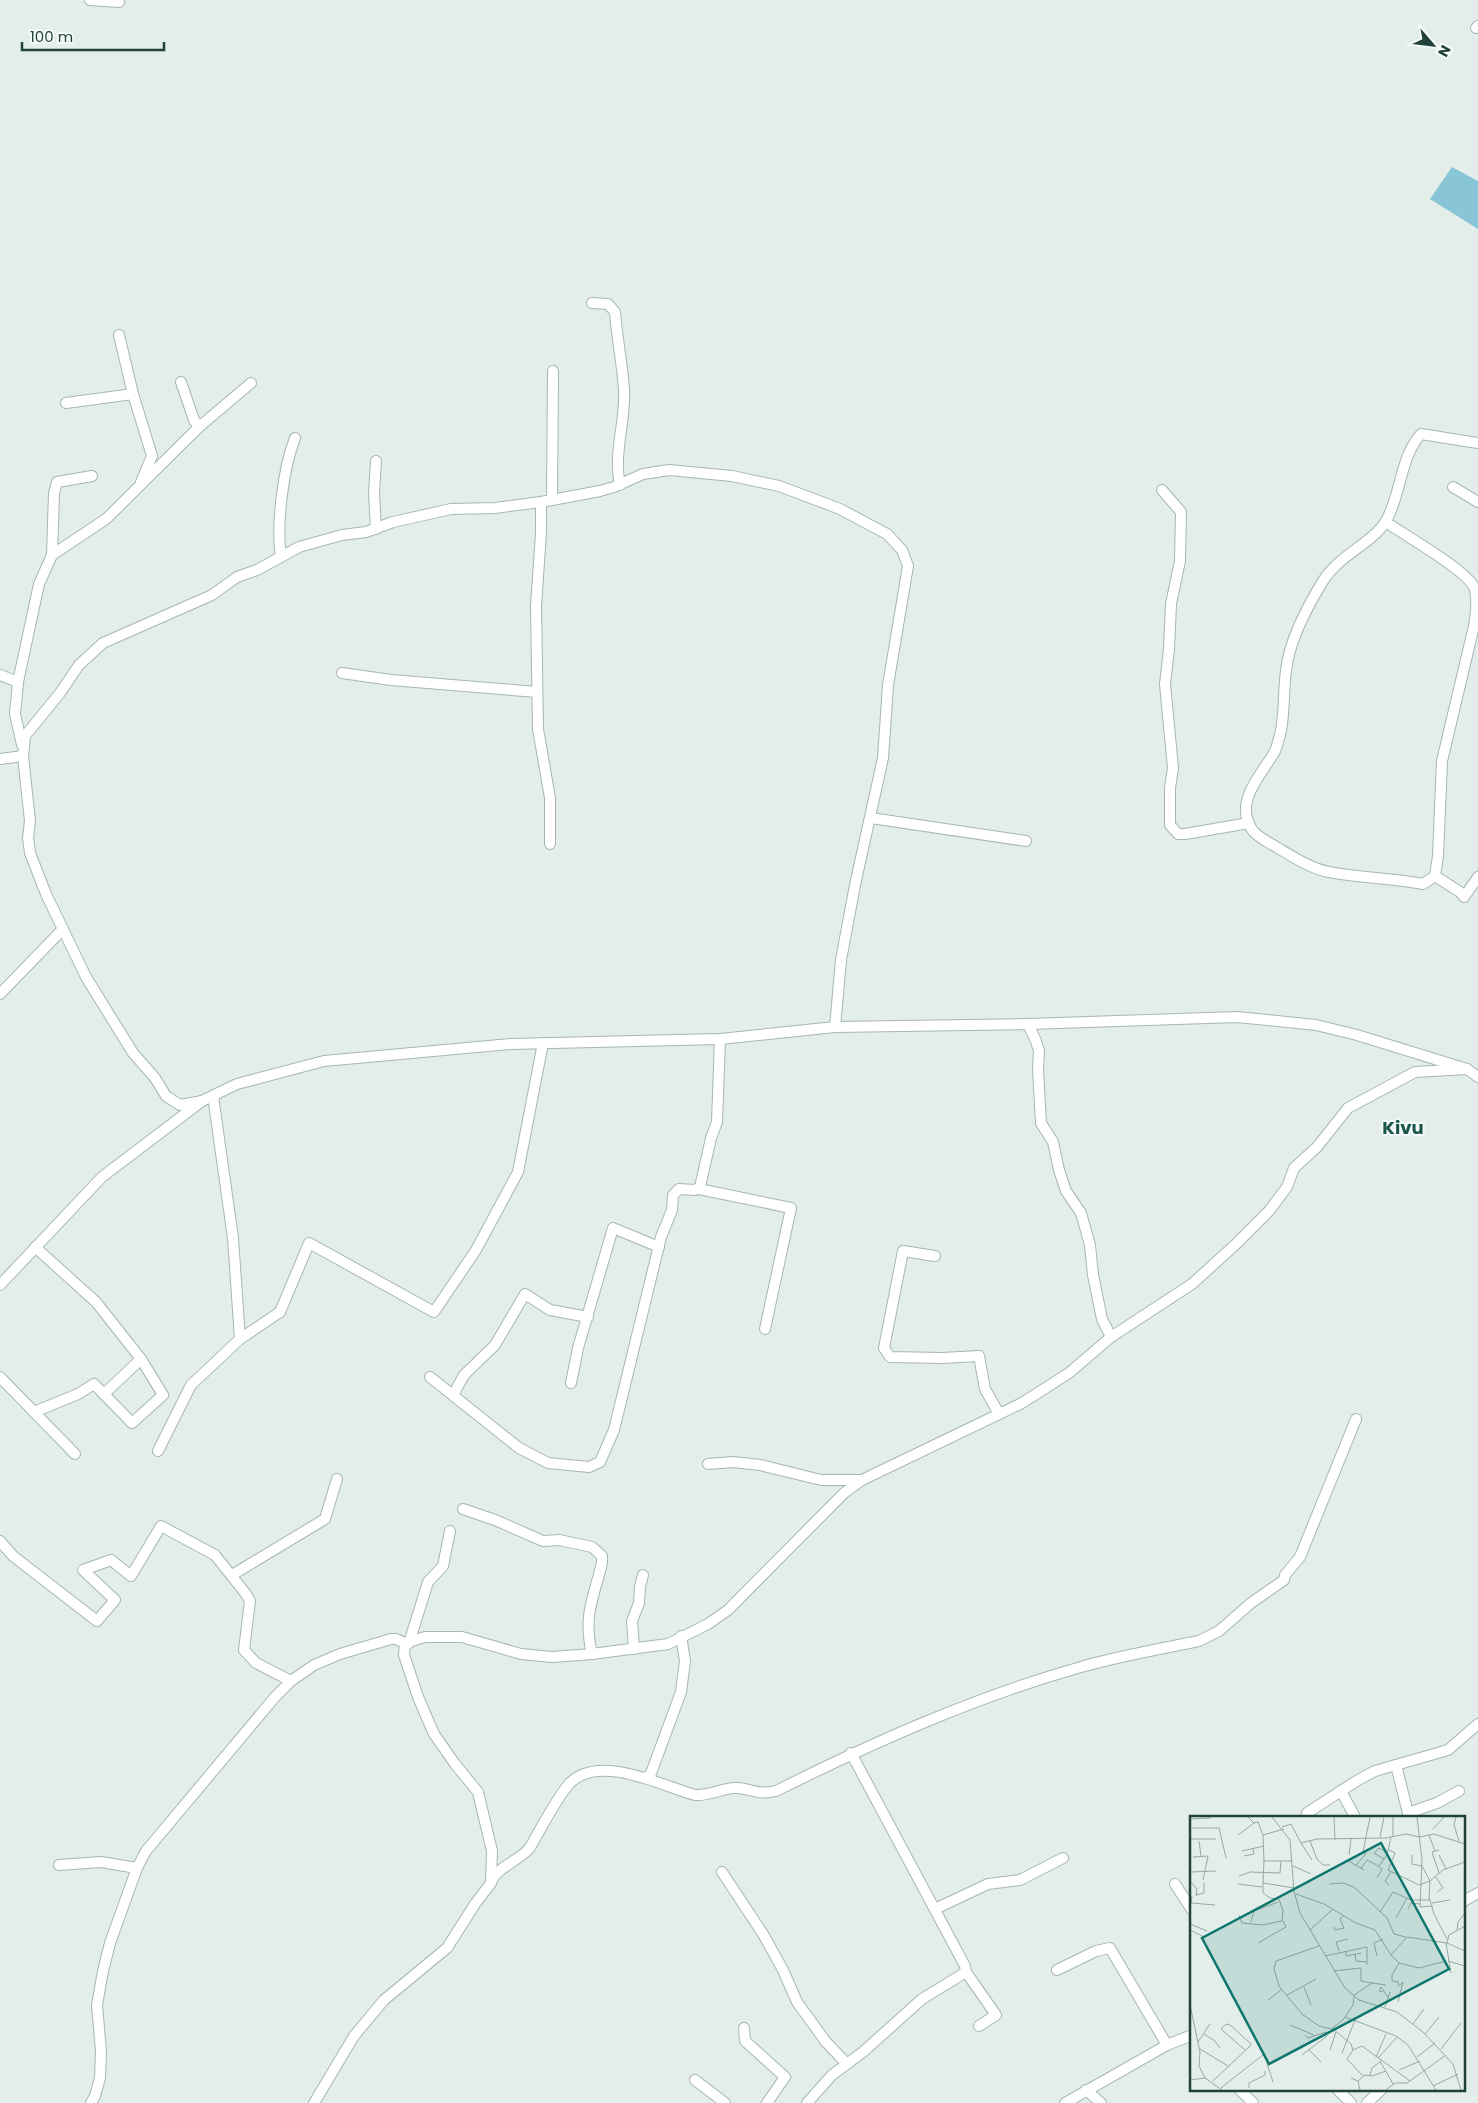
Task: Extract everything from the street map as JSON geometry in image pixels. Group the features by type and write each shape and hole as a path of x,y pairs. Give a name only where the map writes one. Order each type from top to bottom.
{"street":[{"path":"90,0 119,2 118,0"},
{"path":"592,303 608,304 615,312 624,388 619,445 620,484"},
{"path":"119,335 133,394 152,456 139,487"},
{"path":"552,500 553,371"},
{"path":"181,382 194,420 199,428"},
{"path":"52,555 106,519 199,428 251,383"},
{"path":"66,403 133,394"},
{"path":"1386,522 1443,558 1476,586 1477,604 1474,626 1442,761 1438,856 1435,876 1423,884 1327,872 1290,855 1264,840 1254,832 1246,812 1248,796 1257,777 1276,751 1281,731 1286,668 1304,613 1324,579 1338,562 1372,537 1386,522 1405,464 1415,440 1420,434 1478,443"},
{"path":"281,557 279,545 283,492 289,454 295,438"},
{"path":"152,456 159,460 168,459"},
{"path":"376,461 374,493 376,529"},
{"path":"23,751 25,736 60,693 79,665 103,643 212,595 223,585 237,577 299,547 451,509 495,508 541,502 620,484 643,474 669,470 732,476 770,484 840,509 870,524 896,542 902,550 908,566 890,667 883,758 871,818 854,884 841,960 835,1027"},
{"path":"92,476 57,482 54,493 52,555 39,584 18,682 15,714 23,751 30,821 28,838 30,853 46,894 86,977 133,1053 155,1078 166,1096 180,1105 202,1100 244,1082 324,1061 511,1044 720,1039 835,1027 1028,1024 1237,1017 1316,1025 1357,1035 1467,1069 1478,1077"},
{"path":"1453,487 1478,502"},
{"path":"1162,490 1181,512 1180,561 1171,604 1165,684 1173,768 1170,788 1170,826 1178,834 1185,834 1249,823"},
{"path":"541,502 542,532 536,606 537,692 538,729 550,798 550,844"},
{"path":"342,673 391,680 537,692"},
{"path":"0,675 18,682"},
{"path":"0,759 23,751"},
{"path":"871,818 1026,840"},
{"path":"1435,876 1464,897 1478,877"},
{"path":"0,994 63,929"},
{"path":"1028,1024 1039,1051 1038,1070 1042,1123 1053,1142 1066,1191 1081,1213 1090,1245 1093,1275 1102,1320 1111,1337"},
{"path":"698,1189 717,1122 720,1039"},
{"path":"158,1451 191,1385 240,1339 280,1312 309,1243 434,1312 476,1250 518,1172 544,1043"},
{"path":"91,2103 98,2086 102,2064 97,2005 103,1972 110,1943 137,1868 152,1842 176,1816 211,1771 291,1681 314,1665 340,1654 392,1639 407,1643 425,1637 462,1638 521,1654 552,1657 668,1644 708,1624 728,1610 844,1493 862,1480 1022,1403 1069,1373 1111,1337 1192,1284 1269,1211 1287,1187 1294,1168 1317,1147 1348,1108 1415,1072 1467,1069"},
{"path":"213,1096 233,1238 240,1339"},
{"path":"0,1285 102,1177 202,1100"},
{"path":"430,1377 519,1448 548,1463 589,1467 598,1465 603,1458 614,1430 660,1237 672,1210 674,1193 679,1189 698,1189 792,1208 764,1329"},
{"path":"571,1383 578,1348 613,1228 658,1247"},
{"path":"34,1412 78,1394 94,1384 132,1423 163,1395 142,1358 96,1302 36,1248"},
{"path":"935,1256 903,1252 884,1348 890,1357 942,1358 979,1356 985,1389 1000,1414"},
{"path":"454,1395 464,1375 495,1345 525,1294 550,1310 588,1317"},
{"path":"104,1394 142,1358"},
{"path":"0,1377 75,1454"},
{"path":"314,2103 354,2036 384,2000 447,1948 474,1904 491,1883 495,1874 520,1858 529,1849 563,1793 570,1783 577,1778 598,1772 621,1772 646,1777 695,1795 704,1796 733,1788 765,1794 776,1791 851,1753 972,1702 1081,1667 1199,1641 1218,1631 1251,1602 1284,1580 1285,1575 1300,1557 1356,1419"},
{"path":"708,1464 734,1462 760,1465 820,1480 862,1480"},
{"path":"232,1575 325,1519 337,1479"},
{"path":"463,1509 495,1520 543,1541 559,1540 584,1545 599,1552 602,1556 602,1563 589,1610 588,1634 592,1654"},
{"path":"0,1542 13,1556 97,1621 115,1600 83,1570 111,1560 131,1576 161,1526 215,1554 250,1601 244,1650 249,1658 256,1663 291,1681"},
{"path":"450,1531 443,1566 428,1582 404,1656 418,1697 434,1734 478,1792 491,1844 491,1883"},
{"path":"634,1649 632,1621 639,1602 643,1575"},
{"path":"646,1777 650,1776 681,1692 685,1661 681,1636"},
{"path":"1307,1813 1358,1780 1375,1772 1448,1750 1478,1724"},
{"path":"851,1753 965,1966 966,1972 996,2015 979,2026"},
{"path":"1396,1765 1408,1815 1437,1803 1458,1791"},
{"path":"1341,1791 1354,1816"},
{"path":"935,1909 988,1884 1020,1880 1063,1858"},
{"path":"59,1865 102,1862 137,1868"},
{"path":"722,1872 763,1934 783,1970 797,2002 826,2042 846,2064"},
{"path":"1175,1884 1190,1907"},
{"path":"1466,1900 1478,1893"},
{"path":"1057,1970 1096,1951 1110,1948 1167,2045"},
{"path":"808,2103 832,2075 922,1999 966,1972"},
{"path":"744,2028 745,2041 785,2077 767,2103"},
{"path":"1065,2103 1167,2045 1190,2036"},
{"path":"695,2080 725,2103"},
{"path":"1086,2090 1101,2103"},
{"path":"1240,2090 1253,2103"},
{"path":"1338,2090 1351,2103"},
{"path":"1367,2103 1381,2090"}],"water":[{"path":"1452,167 1478,181 1478,229 1430,199"}],"district":[{"name":"Kivu","path":"1403,1127"}]}
